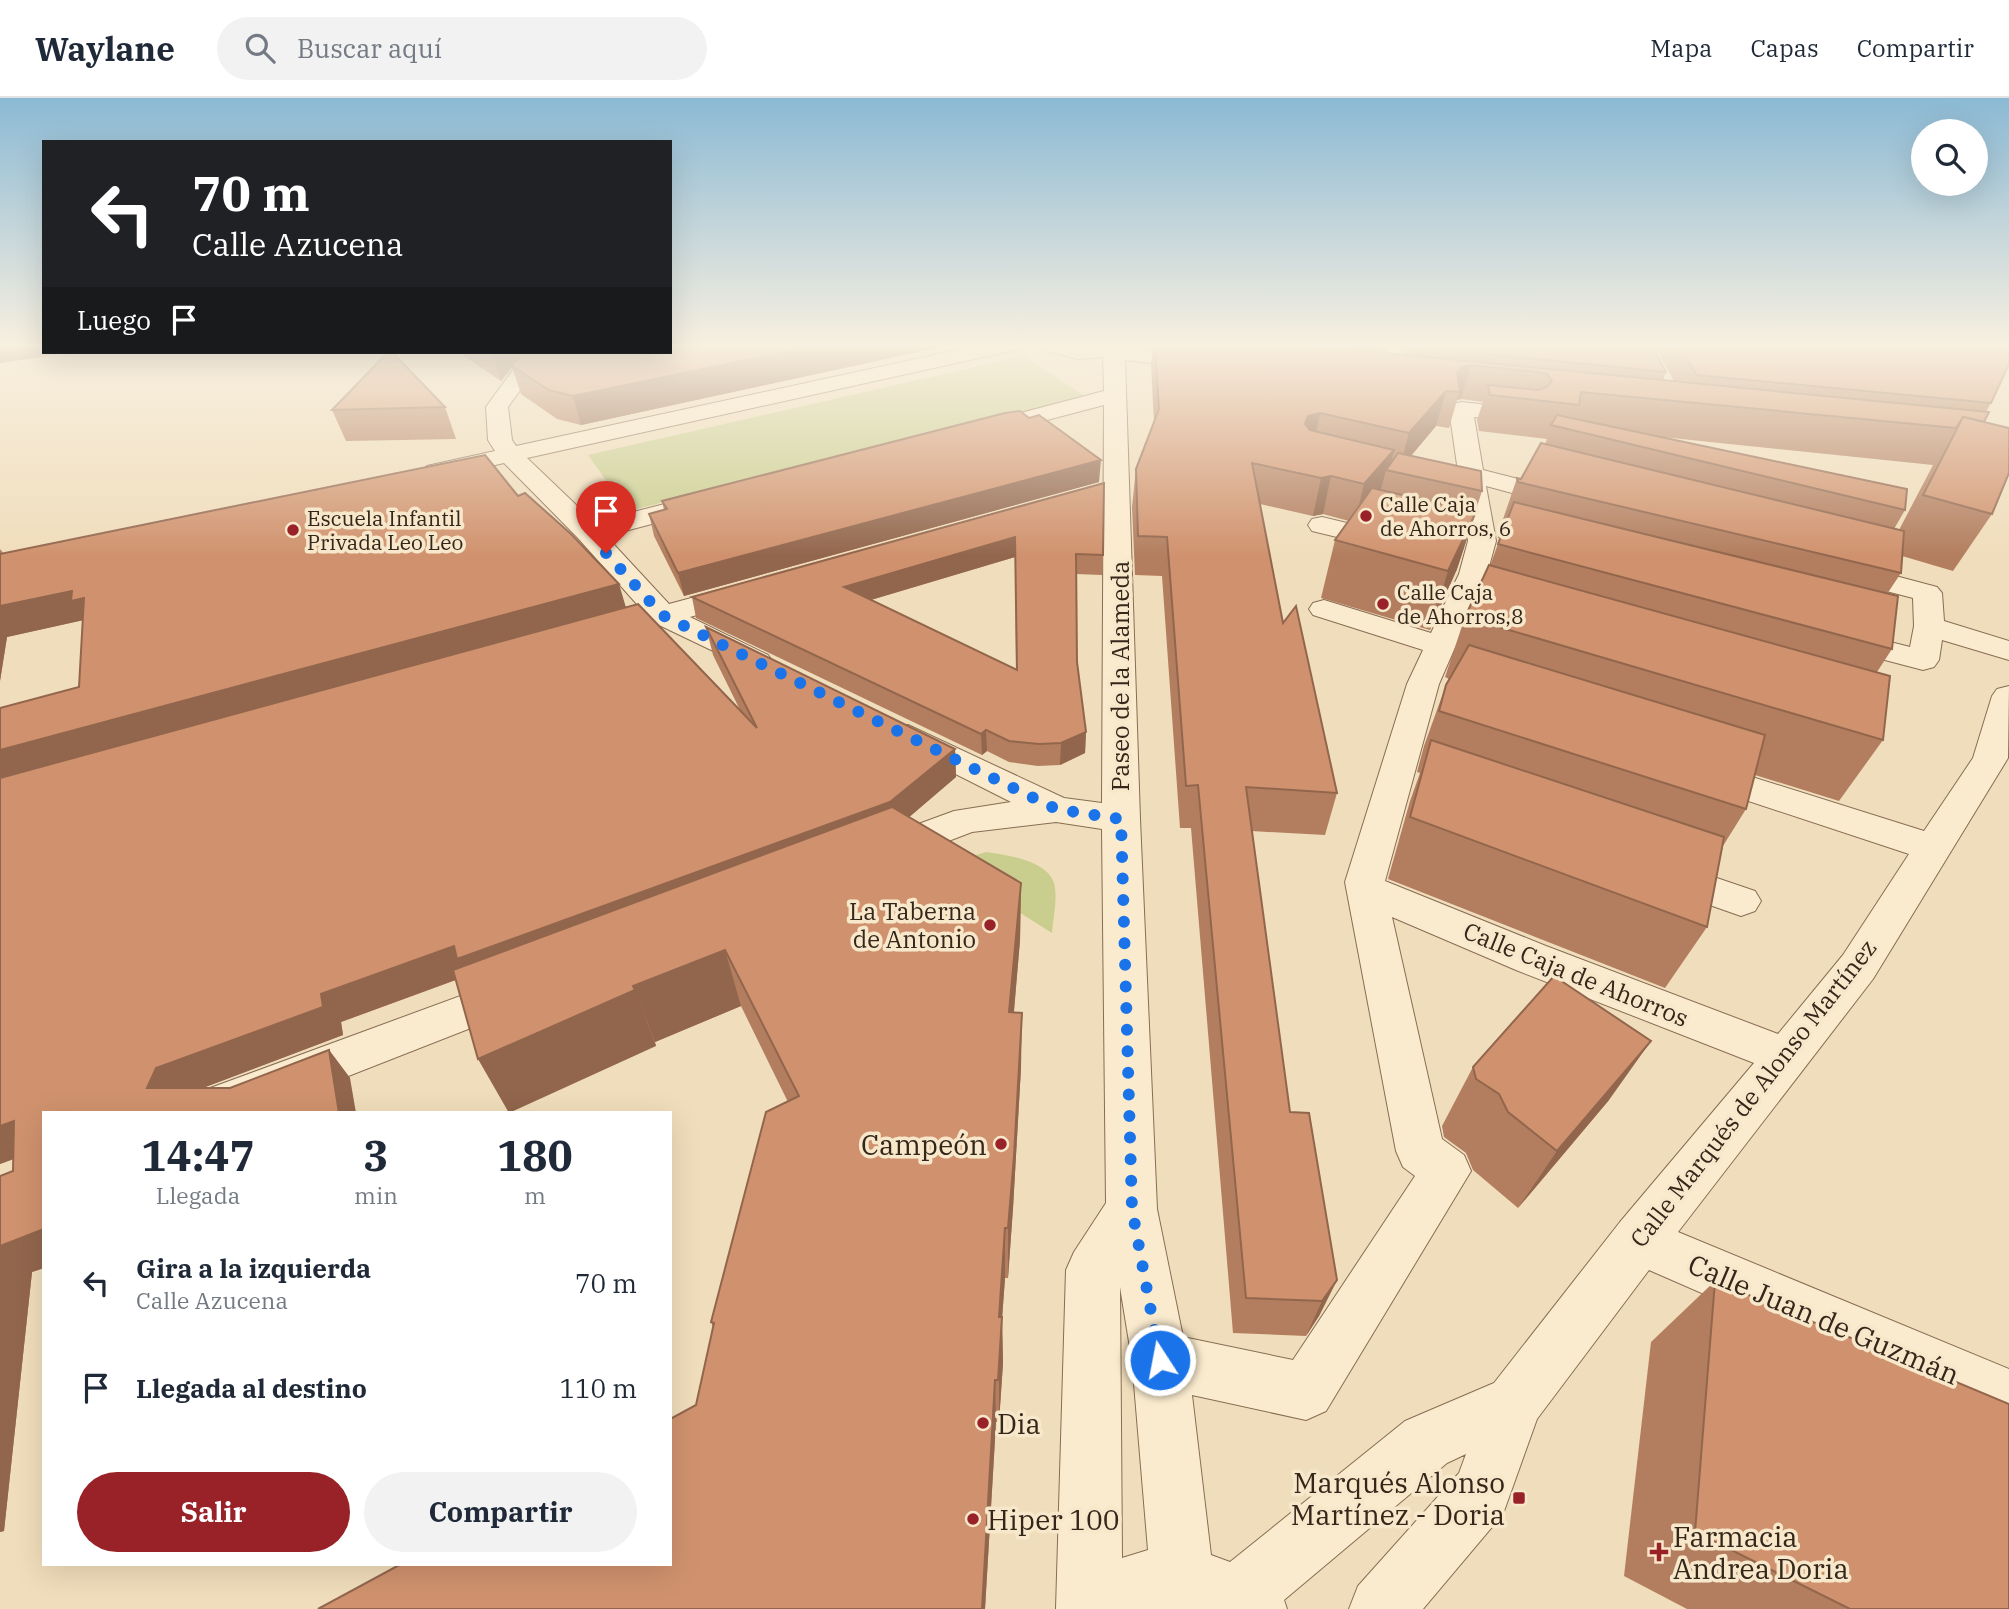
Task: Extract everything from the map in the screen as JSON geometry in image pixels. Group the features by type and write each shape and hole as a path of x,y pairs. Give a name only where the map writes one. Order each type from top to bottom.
{"street":[{"path":"498,415 500,440 510,455 587,532 662,615 785,676"},
{"path":"416,475 694,415"},
{"path":"957,436 1040,415"},
{"name":"Paseo de la Alameda","path":"1114,415 1105,491 1121,819 1132,1209 1160,1360 1225,1595"},
{"path":"1160,1360 1306,1391 1446,1171 1420,1151 1365,882 1394,780 1436,688 1438,645 1470,612 1479,554 1466,489 1461,415"},
{"path":"1466,489 1592,506"},
{"path":"587,532 718,498"},
{"path":"1322,525 1412,547"},
{"path":"1816,632 1923,660 1928,626 1927,593 1819,565"},
{"path":"570,641 770,585"},
{"path":"1324,609 1438,645"},
{"path":"1928,626 2009,651"},
{"name":"Calle Marqués de Alonso Martínez","path":"1381,1609 1482,1493 1514,1403 1638,1240 1858,967 1933,848 1999,761 2009,696"},
{"path":"884,724 1056,809"},
{"path":"1672,764 1933,848"},
{"path":"1394,780 1433,794"},
{"path":"850,865 967,820 1056,809 1121,819"},
{"path":"1626,861 1741,901"},
{"name":"Calle Caja de Ahorros","path":"1366,889 1531,958 1786,1056"},
{"path":"205,1111 550,980"},
{"path":"1132,1209 1093,1269 1089,1608 1133,1584 1225,1595"},
{"name":"Calle Juan de Guzmán","path":"1638,1240 2009,1398"},
{"name":"Calle Marqués de Alonso Martínez","path":"1225,1595 1426,1442 1514,1403"}],"green space":[{"path":"766,415 1016,415 628,511 588,455"},
{"path":"986,852 1025,860 1050,875 1056,895 1052,933 944,865"}],"building":[{"path":"999,415 1025,415 1029,418 1039,415 1101,460 678,573 649,514 667,509 662,501"},
{"path":"1157,415 1314,415 1308,416 1305,424 1310,430 1394,450 1364,484 1252,463 1283,623 1296,606 1337,793 1246,787 1290,1112 1309,1113 1337,1280 1322,1301 1246,1298 1198,785 1186,786 1167,537 1138,536 1136,469"},
{"path":"1327,415 1425,415 1409,433"},
{"path":"1557,415 1907,489 1905,510 1551,425"},
{"path":"1816,415 1988,415 1984,422 1963,417 1956,428"},
{"path":"1963,417 2009,428 2009,473 1992,514 1923,495"},
{"path":"1541,443 1904,531 1901,573 1518,482 1517,478 1521,479"},
{"path":"1398,453 1481,471 1482,491 1386,470"},
{"path":"485,455 518,496 525,493 571,534 619,584 0,750 0,708 79,687 84,598 71,601 72,591 0,606 0,554"},
{"path":"1104,483 1103,555 1076,554 1077,662 1086,732 1061,743 1009,741 986,730 981,734 692,597","holes":["1015,537 1017,670 844,587"]},
{"path":"1372,488 1476,512 1448,571 1335,540"},
{"path":"1514,502 1898,596 1892,649 1498,544"},
{"path":"1489,565 1890,676 1883,740 1465,617"},
{"path":"638,604 757,728 706,627 955,749 890,802 457,959 454,946 321,994 323,1007 156,1068 147,1088 230,1088 329,1050 339,1111 42,1111 42,1230 0,1246 0,1176 13,1171 14,1121 0,1126 0,778"},
{"path":"1469,645 1765,735 1746,809 1439,711 1446,685"},
{"path":"1431,740 1724,837 1707,927 1410,817"},
{"path":"892,807 1021,883 1009,1012 1022,1013 1014,1156 1008,1228 1005,1228 999,1317 1002,1317 998,1380 995,1380 982,1609 318,1609 397,1566 672,1566 672,1418 696,1405 714,1323 711,1322 766,1112 799,1096 725,950 633,986 635,990 478,1059 453,970"},
{"path":"1554,976 1651,1041 1557,1151 1508,1112 1499,1094 1476,1079 1473,1067"},
{"path":"1715,1281 2009,1404 2009,1609 1850,1609 1695,1532"}],"place":[{"name":"Calle Caja de Ahorros, 6","path":"1366,516"},
{"name":"Escuela Infantil Privada Leo Leo","path":"293,530"},
{"name":"Calle Caja de Ahorros,8","path":"1383,604"},
{"name":"La Taberna de Antonio","path":"990,925"},
{"name":"Campeón","path":"1001,1144"},
{"name":"Dia","path":"983,1423"},
{"name":"Marqués Alonso Martínez - Doria","path":"1519,1498"},
{"name":"Hiper 100","path":"973,1519"},
{"name":"Farmacia Andrea Doria","path":"1659,1552"}],"route":[{"path":"606,553 662,615 1056,809 1121,819 1132,1209 1160,1360"}]}
